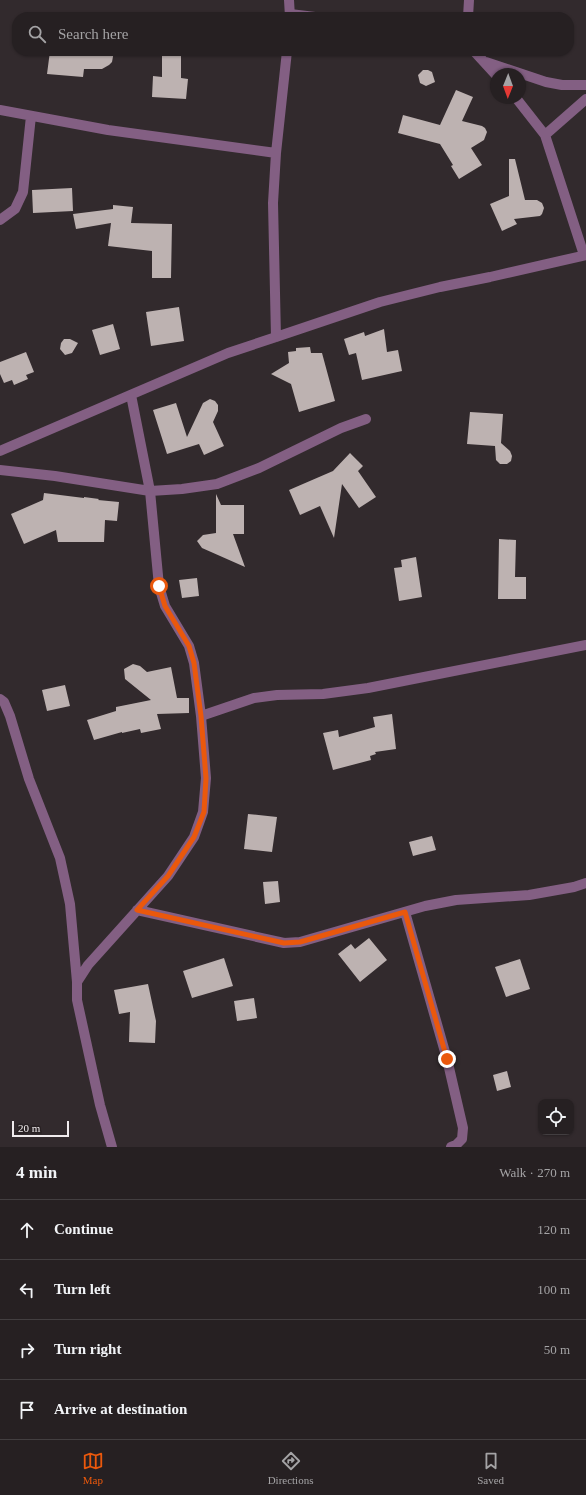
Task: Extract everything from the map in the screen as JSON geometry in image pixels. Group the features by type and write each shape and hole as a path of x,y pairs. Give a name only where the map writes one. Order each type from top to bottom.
{"street":[{"path":"289,0 290,12"},
{"path":"468,0 468,12"},
{"path":"276,337 274,203 276,153 286,56"},
{"path":"479,56 491,68"},
{"path":"486,62 546,82 562,85 586,85"},
{"path":"546,135 586,99"},
{"path":"0,451 228,353 380,302 440,287 585,255 546,135 521,104"},
{"path":"0,110 108,130 276,153"},
{"path":"0,220 15,209 23,192 31,116"},
{"path":"77,982 88,965 168,876 194,837 204,812 206,778 201,716 194,663 189,646 165,606 159,586 150,491 130,395"},
{"path":"0,470 55,476 150,491 182,489 217,484 259,468 341,428 366,419"},
{"path":"201,716 254,698 277,695 323,694 368,688 586,645"},
{"path":"0,699 4,702 10,716 29,779 60,858 70,904 77,982 77,1000 100,1104 112,1147"},
{"path":"137,910 284,943 300,942 425,906 456,900 529,895 574,887 586,883"},
{"path":"405,912 447,1059 463,1128 462,1139 456,1145 451,1147"}],"building":[{"path":"49,56 113,56 112,62 102,69 84,69 83,77 47,74"},
{"path":"162,56 181,56 181,78 188,79 186,99 152,97 153,76 162,77"},
{"path":"423,70 432,72 435,82 426,86 420,83 418,75"},
{"path":"456,90 473,97 462,121 482,126 487,132 484,140 471,148 482,165 459,179 451,166 453,165 440,144 398,133 403,115 440,125"},
{"path":"509,159 515,159 525,200 537,200 542,203 544,208 540,216 514,219 517,224 502,231 490,204 509,196"},
{"path":"72,188 73,211 33,213 32,190"},
{"path":"113,205 133,207 131,223 172,224 171,278 152,278 152,251 108,246 111,223 76,229 73,214 113,209"},
{"path":"179,307 184,341 151,346 146,312"},
{"path":"113,324 120,349 100,355 92,330"},
{"path":"384,329 387,352 398,350 402,371 362,380 356,353 349,355 344,339 364,332 365,336"},
{"path":"64,339 70,339 78,343 72,353 65,355 60,349 61,343"},
{"path":"310,347 311,353 322,353 335,401 299,412 291,384 271,374 289,363 288,352 296,351 296,348"},
{"path":"26,352 34,372 26,375 28,379 14,385 12,380 4,383 0,374 0,362"},
{"path":"210,399 215,401 218,405 218,411 213,422 224,446 204,455 199,444 167,454 153,410 176,403 187,437 203,403"},
{"path":"470,412 503,414 501,443 510,451 512,456 511,461 507,464 500,464 496,460 495,446 467,444"},
{"path":"350,453 363,466 358,471 376,497 359,508 342,484 334,538 320,506 300,515 289,490 333,471"},
{"path":"44,493 119,502 117,521 105,520 104,542 58,542 56,530 24,544 11,514 43,500"},
{"path":"216,494 221,505 244,505 244,534 233,534 245,567 202,548 197,541 203,535 216,533"},
{"path":"499,539 516,540 515,577 526,577 526,599 498,599"},
{"path":"416,557 422,597 399,601 394,568 402,567 401,560"},
{"path":"197,578 199,596 182,598 179,580"},
{"path":"133,664 140,666 147,672 171,667 177,698 189,698 189,713 157,714 161,729 141,733 140,729 122,732 94,740 87,720 116,711 116,707 151,700 125,679 124,669"},
{"path":"65,685 70,706 47,711 42,690"},
{"path":"392,714 396,749 375,752 376,754 370,756 371,760 333,770 323,733 338,730 339,737 375,727 373,717"},
{"path":"248,814 277,817 272,852 244,849"},
{"path":"432,836 436,850 413,856 409,842"},
{"path":"278,881 280,902 265,904 263,882"},
{"path":"369,938 387,960 360,982 338,954 351,944 355,949"},
{"path":"224,958 233,986 192,998 183,971"},
{"path":"520,959 530,989 506,997 495,967"},
{"path":"148,984 156,1021 155,1043 129,1042 130,1012 119,1014 114,990"},
{"path":"254,998 257,1018 237,1021 234,1001"},
{"path":"507,1071 511,1087 497,1091 493,1075"}],"route":[{"path":"159,586 165,606 189,646 194,663 201,716 206,778 204,812 194,837 168,876 137,910 284,943 300,942 405,912 447,1059"}]}
